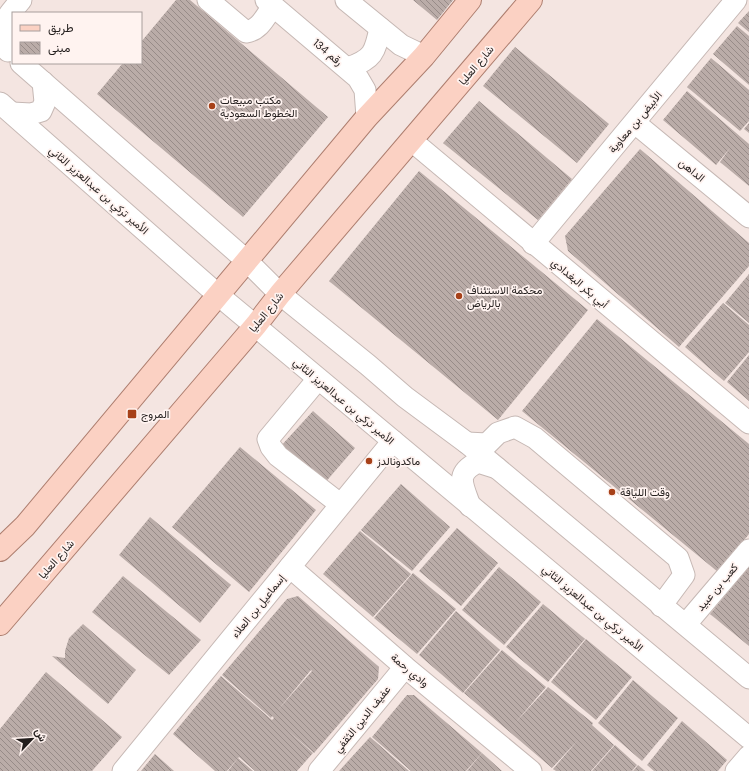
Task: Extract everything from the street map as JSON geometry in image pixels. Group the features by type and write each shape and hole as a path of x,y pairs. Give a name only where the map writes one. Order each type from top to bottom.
{"main road":[{"path":"0,550 24,526 367,117 424,56 470,0"},
{"name":"شارع العليا","path":"0,624 531,0"}],"street":[{"path":"0,4 3,0"},
{"path":"11,53 4,39 3,29 6,18 21,0"},
{"path":"208,0 246,32 253,31 258,28 270,3"},
{"path":"346,0 400,45 424,56"},
{"name":"الأبيض بن معاوية","path":"533,244 736,0"},
{"name":"رقم 134","path":"270,3 358,78 365,90 367,117"},
{"path":"348,68 370,58 376,47 380,28"},
{"path":"23,64 247,261 280,294 405,397 467,443 749,678"},
{"path":"6,108 32,114 41,111 45,102 43,82"},
{"name":"الأمير تركي بن عبدالعزيز الثاني","path":"6,108 217,294 749,738"},
{"name":"الداهن","path":"635,123 748,213"},
{"name":"أبي بكر البغدادي","path":"412,141 533,244 749,423"},
{"path":"273,341 270,320 281,311 302,312"},
{"path":"318,379 268,439 271,447 278,456 340,504"},
{"path":"467,443 487,444 498,433 515,427 535,438 678,558 684,575 661,606"},
{"name":"إسماعيل بن العلاء","path":"123,771 393,441"},
{"path":"470,506 462,475 467,467 478,462 497,468"},
{"name":"كعب بن عبيد","path":"686,624 749,550"},
{"name":"وادي رحمة","path":"290,567 405,666 531,771"},
{"name":"عفيف الدين الثقفي","path":"319,771 405,666"},
{"path":"736,771 749,756"}],"building":[{"name":"مكتب مبيعات الخطوط السعودية","path":"176,0 190,0 328,117 243,217 97,94 122,64 142,64 142,41"},
{"path":"413,0 453,0 437,20"},
{"path":"749,11 749,32 738,23"},
{"path":"737,26 749,36 749,85 713,54"},
{"path":"515,47 609,124 577,163 483,86"},
{"path":"711,58 749,90 749,121 740,131 687,87"},
{"path":"687,91 749,144 749,186 720,162 730,148 716,165 663,120"},
{"path":"479,101 572,179 538,220 443,143"},
{"path":"749,123 749,133 744,129"},
{"path":"640,149 749,243 749,266 679,347 568,251 565,236"},
{"name":"محكمة الاستئناف بالرياض","path":"419,171 588,310 498,420 329,281"},
{"path":"749,274 749,323 725,303"},
{"path":"723,303 749,325 749,352 724,381 685,347"},
{"path":"597,319 749,444 749,534 718,572 522,411"},
{"path":"749,355 749,401 727,382"},
{"path":"313,411 355,448 323,485 280,447"},
{"path":"240,447 316,510 249,592 172,527"},
{"path":"401,484 450,527 412,571 361,530"},
{"path":"150,517 231,585 200,623 119,555"},
{"path":"457,528 498,563 461,606 419,571"},
{"path":"360,531 411,574 373,617 323,574"},
{"path":"749,566 749,646 710,614"},
{"path":"499,567 541,602 504,645 462,610"},
{"path":"413,573 456,609 417,654 374,618"},
{"path":"123,576 201,640 169,675 92,612"},
{"path":"298,596 379,667 378,679 314,753 287,730 313,753 297,771 255,771 239,757 227,771 215,771 173,734 221,676 272,720 274,718 272,716 271,718 222,675 287,599","holes":["311,670 312,671 277,711"]},
{"path":"543,604 585,639 548,682 506,647"},
{"path":"456,611 500,650 463,693 419,655"},
{"path":"83,624 136,670 108,704 52,656 65,658 65,651 69,638"},
{"path":"586,639 632,677 596,720 551,682"},
{"path":"502,650 546,687 515,723 548,687 593,723 592,725 614,745 591,771 556,771 553,769 578,740 552,768 464,693"},
{"path":"46,672 122,737 92,771 0,771 0,729"},
{"path":"633,680 678,718 642,761 598,723"},
{"path":"407,695 414,695 482,753 466,771 411,771 372,737"},
{"path":"682,721 727,760 718,771 654,771 647,765"},
{"path":"370,737 409,771 339,771"},
{"path":"615,745 637,765 632,771 592,771"},
{"path":"482,753 502,771 467,771"},
{"path":"155,754 174,771 141,771"},
{"path":"238,758 253,771 228,771"},
{"path":"638,765 645,771 633,771"}],"place":[{"name":"مكتب مبيعات الخطوط السعودية","path":"212,106"},
{"name":"محكمة الاستئناف بالرياض","path":"459,296"},
{"name":"المروج","path":"132,414"},
{"name":"ماكدونالدز","path":"369,461"},
{"name":"وقت اللياقة","path":"612,492"}]}
